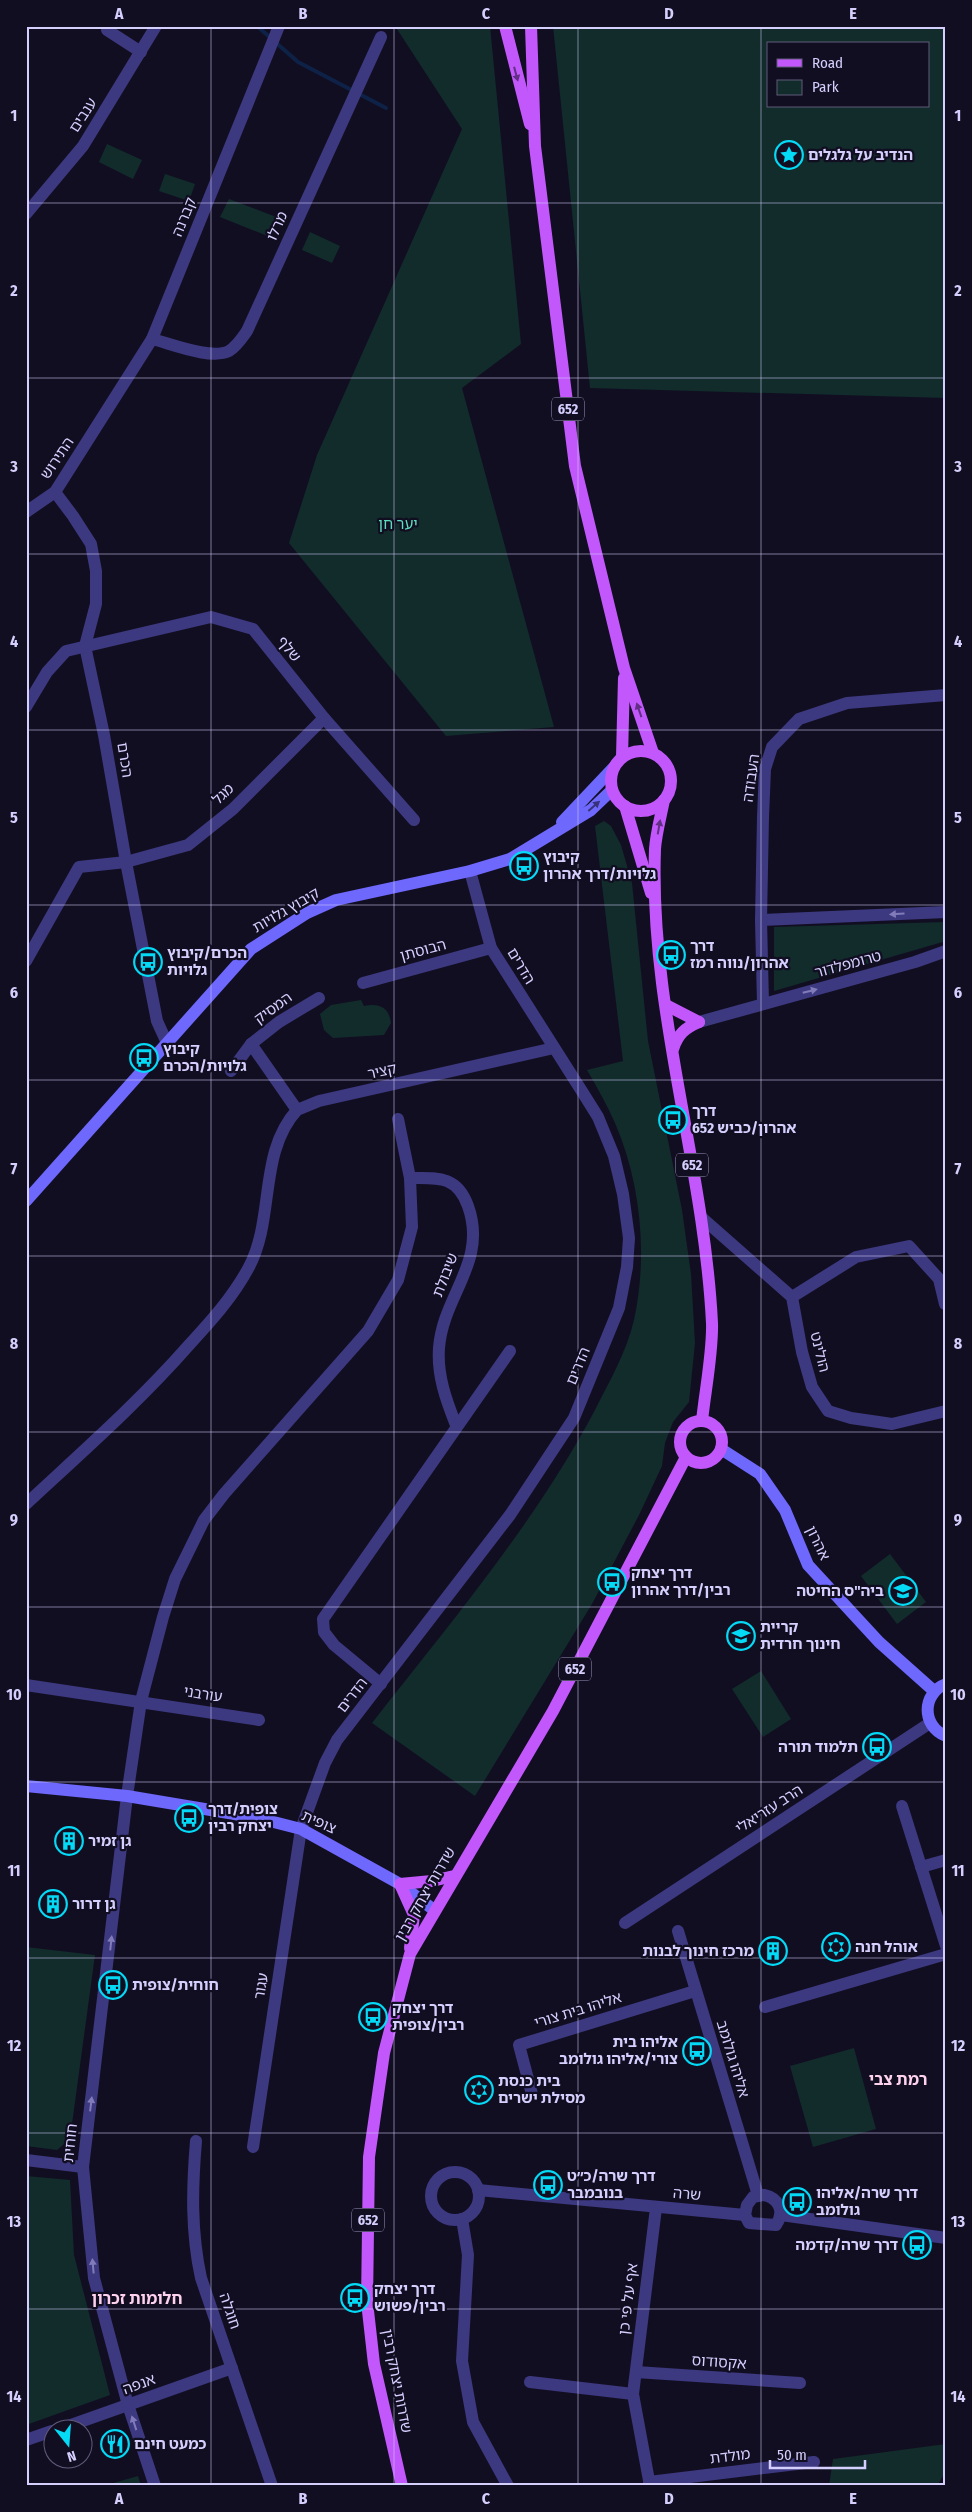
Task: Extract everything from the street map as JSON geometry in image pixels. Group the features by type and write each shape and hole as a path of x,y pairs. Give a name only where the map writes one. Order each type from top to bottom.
{"main road":[{"name":"652","path":"505,26 535,146"},
{"name":"652","path":"532,26 535,146 575,466 624,668 653,753 660,757 670,770 671,786 664,800 656,847 656,910 672,1051 701,1217 712,1324 702,1421"},
{"name":"652","path":"622,757 624,668"},
{"path":"612,790 611,778 614,767 622,757 637,750 653,753"},
{"name":"652","path":"612,790 625,806 656,910"},
{"path":"625,806 639,811 646,810 664,800"},
{"path":"666,1004 699,1022"},
{"path":"672,1051 678,1036 687,1027 699,1022"},
{"path":"702,1421 708,1422 718,1430 721,1436 721,1449 715,1458 705,1463 695,1462 686,1457 681,1451 680,1437 688,1425 702,1421"},
{"name":"שדרות יצחק רבין","path":"402,2486 374,2364 367,2302 368,2157 384,2053 410,1954 454,1876 553,1711 686,1457"},
{"path":"410,1954 414,1914 400,1884 432,1881 454,1876"}],"street":[{"name":"ענבים","path":"26,214 82,146 156,26"},
{"name":"קברנה","path":"106,414 152,339 279,26"},
{"path":"107,30 141,52"},
{"name":"מרלו","path":"152,339 212,354 227,352 236,346 247,331 381,37"},
{"name":"התירוש","path":"26,512 54,492 106,414"},
{"name":"הכרם","path":"54,492 73,516 91,544 96,571 96,604 85,646 104,735 126,862 157,1021 167,1043"},
{"name":"שלף","path":"26,707 47,672 66,651 211,617 239,625 252,629 324,718 414,820"},
{"name":"העבודה","path":"763,1003 761,920 765,769 772,747 799,719 847,703 946,695"},
{"name":"מגל","path":"26,961 79,867 126,862 188,845 233,810 324,718"},
{"name":"קיבוץ גלויות","path":"544,839 614,767"},
{"name":"קיבוץ גלויות","path":"26,1201 251,949 307,913 336,900 470,871 510,859 591,810 612,790"},
{"name":"הדרים","path":"301,1830 325,1763 337,1740 510,1515 569,1425 591,1379 619,1308 627,1267 629,1238 623,1194 614,1156 598,1117 491,948 470,871"},
{"path":"761,920 946,912"},
{"name":"הבוסתן","path":"363,983 491,948"},
{"name":"טרומפלדור","path":"699,1022 915,962 946,951"},
{"name":"המסיק","path":"231,1071 251,1044 279,1022 319,998"},
{"path":"26,1504 130,1407 177,1359 235,1292 250,1266 259,1242 278,1136 297,1110 251,1044"},
{"name":"קציר","path":"297,1110 319,1101 554,1048"},
{"path":"127,1796 141,1701 154,1656 162,1617 175,1579 204,1520 224,1494 368,1331 385,1306 400,1272 412,1226 410,1178 398,1119"},
{"name":"שיבולת","path":"410,1178 438,1178 454,1183 467,1203 474,1224 474,1242 444,1324 439,1347 439,1371 446,1399 456,1425"},
{"path":"701,1217 792,1297 856,1257 909,1246 939,1279 945,1304"},
{"name":"הולינט","path":"792,1297 802,1352 812,1387 828,1411 851,1418 892,1424 946,1411"},
{"path":"381,1684 334,1645 324,1632 323,1619 456,1425 510,1350"},
{"name":"אהרון","path":"721,1449 760,1474 785,1510 808,1565 880,1642 934,1691"},
{"path":"946,1684 934,1691 927,1706 930,1723 936,1730 946,1736"},
{"name":"עורבני","path":"26,1685 259,1720"},
{"name":"הרב עזריאלי","path":"625,1923 930,1723"},
{"name":"צופית","path":"26,1786 127,1796 258,1818 301,1830 400,1884 434,1910"},
{"name":"חוחית","path":"127,1796 83,2167 94,2278 128,2405 155,2486"},
{"path":"902,1806 946,1946"},
{"name":"עגור","path":"253,2147 301,1830"},
{"path":"921,1867 946,1860"},
{"name":"אליהו גולומב","path":"678,1931 758,2195"},
{"path":"765,2007 946,1954"},
{"name":"אליהו בית צורי","path":"532,2094 518,2045 695,1991"},
{"name":"חוגלה","path":"196,2141 193,2174 194,2245 201,2278 272,2486"},
{"path":"26,2160 83,2167"},
{"path":"461,2173 474,2183 478,2190 477,2204 468,2216 462,2219 446,2219 434,2208 431,2201 433,2185 445,2174 461,2173"},
{"name":"שרה","path":"478,2190 745,2215"},
{"path":"764,2194 775,2199 781,2209 781,2215 776,2225 749,2223 745,2215 747,2205 758,2195 764,2194"},
{"name":"אף על פי כן","path":"650,2484 633,2394 656,2208"},
{"path":"781,2215 946,2238"},
{"path":"462,2219 468,2255 462,2361 464,2379 473,2422 508,2486"},
{"path":"912,2233 946,2231"},
{"name":"אנפה","path":"85,2420 232,2368"},
{"name":"אקסודוס","path":"636,2372 800,2383"},
{"path":"530,2382 633,2394"},
{"path":"26,2440 42,2434"},
{"name":"מולדת","path":"650,2484 814,2462"}],"green space":[{"name":"יער חן","path":"395,26 490,26 521,344 462,388 554,727 446,736 289,543 317,455 462,129"},
{"path":"553,26 946,26 946,398 590,388"},
{"path":"107,144 142,160 133,179 99,162"},
{"path":"165,174 195,184 189,201 159,191"},
{"path":"229,199 279,218 270,237 220,217"},
{"path":"310,232 340,246 332,263 302,250"},
{"path":"604,821 611,826 621,845 632,883 648,1041 682,1210 691,1274 695,1343 689,1402 673,1422 665,1443 662,1466 639,1515 592,1604 475,1796 372,1723 491,1571 546,1492 595,1410 631,1332 641,1271 641,1245 636,1195 624,1146 615,1123 587,1070 623,1061 595,826"},
{"path":"946,922 946,941 774,991 774,927"},
{"path":"361,1000 364,1006 379,1006 388,1013 391,1023 384,1035 333,1038 324,1030 320,1014 331,1005"},
{"path":"890,1554 926,1602 897,1624 861,1576"},
{"path":"761,1671 791,1719 763,1737 732,1689"},
{"path":"26,1947 95,1955 70,2139 57,2150 26,2146"},
{"path":"854,2048 876,2129 813,2147 790,2066"},
{"path":"26,2176 70,2180 74,2255 110,2395 26,2425"},
{"path":"946,2444 946,2471 937,2486 829,2486 833,2459"},
{"path":"138,2476 141,2486 103,2486"}],"waterway":[{"path":"257,26 298,62 386,108"}],"place":[{"name":"הנדיב על גלגלים","path":"789,155"},
{"name":"קיבוץ גלויות/דרך אהרון","path":"524,866"},
{"name":"דרך אהרון/נווה רמז","path":"671,955"},
{"name":"הכרם/קיבוץ גלויות","path":"148,962"},
{"name":"קיבוץ גלויות/הכרם","path":"144,1058"},
{"name":"דרך אהרון/כביש 652","path":"673,1120"},
{"name":"דרך יצחק רבין/דרך אהרון","path":"612,1582"},
{"name":"ביה\"ס החיטה","path":"903,1591"},
{"name":"קריית חינוך חרדית","path":"741,1636"},
{"name":"תלמוד תורה","path":"877,1747"},
{"name":"צופית/דרך יצחק רבין","path":"189,1818"},
{"name":"גן זמיר","path":"69,1841"},
{"name":"גן דרור","path":"53,1904"},
{"name":"אוהל חנה","path":"836,1947"},
{"name":"מרכז חינוך לבנות","path":"773,1951"},
{"name":"חוחית/צופית","path":"113,1985"},
{"name":"דרך יצחק רבין/צופית","path":"373,2017"},
{"name":"אליהו בית צורי/אליהו גולומב","path":"697,2051"},
{"name":"בית כנסת מסילת ישרים","path":"479,2090"},
{"name":"דרך שרה/כ״ט בנובמבר","path":"548,2185"},
{"name":"דרך שרה/אליהו גולומב","path":"797,2202"},
{"name":"דרך שרה/קדמה","path":"917,2245"},
{"name":"דרך יצחק רבין/פשוש","path":"355,2298"},
{"name":"כמעט חינם","path":"115,2444"}],"district":[{"name":"רמת צבי","path":"898,2079"},
{"name":"חלומות זכרון","path":"137,2298"}]}
